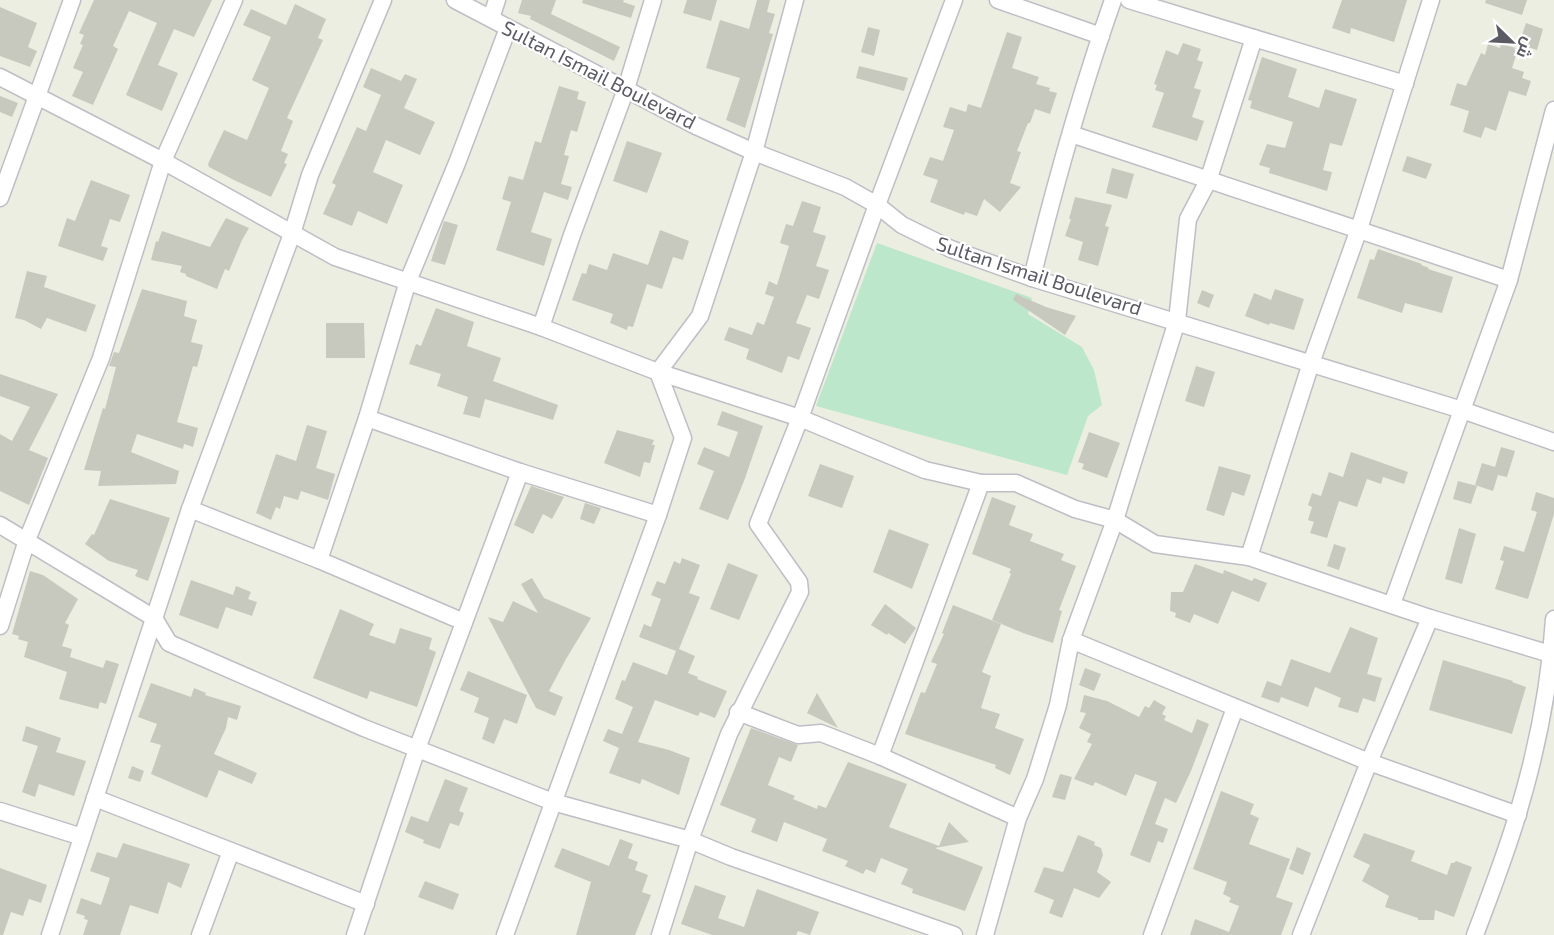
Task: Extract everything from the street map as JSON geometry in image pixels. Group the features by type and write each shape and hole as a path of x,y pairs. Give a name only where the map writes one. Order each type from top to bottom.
{"street":[{"path":"0,198 72,0"},
{"path":"0,627 27,540 101,358 163,161 234,0"},
{"path":"50,935 190,509 292,234 310,175 383,0"},
{"name":"Sultan Ismail Boulevard","path":"455,0 696,126 754,152 845,187 877,205 902,225 976,260 1462,410 1554,442"},
{"path":"491,18 497,0"},
{"path":"541,327 626,89 653,0"},
{"path":"658,372 700,316 754,152 795,0"},
{"path":"660,935 690,840 738,712 800,592 799,582 758,524 800,418 954,0"},
{"path":"998,0 1101,36"},
{"path":"1032,278 1049,208 1113,0"},
{"path":"1129,0 1405,84"},
{"path":"1249,557 1311,363 1359,229 1431,0"},
{"path":"319,560 367,418 408,281 457,163 508,28"},
{"path":"985,935 1018,818 1035,779 1058,705 1071,640 1115,520 1177,321 1188,219 1208,181 1254,38"},
{"path":"0,77 163,161 335,256 541,327 658,372 800,418 925,470 981,483 1016,483 1075,509 1115,520 1155,544 1249,557 1430,618 1553,655"},
{"path":"1392,604 1509,280 1551,134 1554,110"},
{"path":"1071,134 1509,280"},
{"path":"505,935 658,516 683,438 658,372"},
{"path":"367,418 520,472 658,516"},
{"path":"355,935 417,749 520,472"},
{"path":"880,756 981,483"},
{"path":"190,509 319,560 464,622"},
{"path":"0,525 154,618 169,643 364,728 553,802 690,840 731,857 954,935"},
{"path":"1301,935 1369,762 1430,618"},
{"path":"1475,935 1518,815 1530,770 1553,655 1554,619"},
{"path":"1071,640 1369,762 1518,815"},
{"path":"1152,935 1235,708"},
{"path":"738,712 798,735 821,733 880,756 1018,818"},
{"path":"95,798 366,904"},
{"path":"0,811 82,837"},
{"path":"201,935 231,851"}],"green space":[{"path":"877,243 1032,298 1028,314 1082,347 1094,370 1102,405 1088,416 1067,475 816,406"}],"building":[{"path":"94,0 212,0 194,37 174,29 158,65 178,73 162,111 126,95 157,23 129,11 113,46 118,49 93,105 72,96 83,72 73,68 83,45 80,44 84,35 79,33"},
{"path":"522,0 556,0 551,14 620,47 614,61 530,19 531,16 518,13"},
{"path":"583,0 624,0 623,2 635,6 631,18 582,3"},
{"path":"687,0 717,0 711,21 683,13"},
{"path":"757,0 770,0 767,12 775,14 769,33 773,34 745,128 726,120 740,78 706,68 720,20 749,29"},
{"path":"1342,0 1407,0 1394,42 1351,28 1350,34 1332,28"},
{"path":"1486,0 1527,0 1522,15 1485,3"},
{"path":"295,4 326,19 318,38 323,40 287,118 293,121 281,151 288,154 284,163 287,164 271,197 209,167 208,164 224,130 247,140 269,88 252,80 271,37 243,25 251,9 286,25"},
{"path":"0,7 37,23 28,47 37,51 30,67 0,56"},
{"path":"1526,23 1543,29 1537,50 1519,44"},
{"path":"868,27 880,30 874,56 861,52"},
{"path":"1007,32 1022,37 1012,68 1039,77 1036,84 1050,88 1049,91 1057,93 1050,114 1035,109 1017,151 1021,152 1010,183 1021,187 1000,212 984,199 977,216 965,212 964,215 930,202 938,180 923,175 930,157 943,161 954,130 943,127 950,107 966,112 968,104 981,108"},
{"path":"1183,43 1201,49 1197,60 1203,62 1194,88 1201,90 1192,117 1204,121 1197,141 1152,127 1164,93 1155,90 1157,85 1154,84 1166,50 1178,55"},
{"path":"1501,43 1518,49 1512,68 1524,72 1522,78 1531,81 1526,96 1509,91 1496,131 1485,127 1481,138 1463,132 1469,111 1450,105 1457,83 1466,86 1481,53 1485,55 1488,44 1500,48"},
{"path":"1262,57 1297,69 1288,97 1319,108 1325,89 1357,99 1342,146 1330,143 1323,170 1332,172 1327,191 1269,173 1270,168 1259,165 1267,144 1285,148 1293,122 1250,108 1252,101 1248,100"},
{"path":"859,66 908,78 904,91 856,78"},
{"path":"371,68 401,81 405,74 417,79 404,108 435,122 420,155 386,140 373,172 403,185 387,224 358,211 352,226 323,214 336,185 332,183 357,127 366,131 381,95 363,87"},
{"path":"559,86 579,92 577,99 586,102 577,132 571,130 564,155 569,156 561,184 572,187 568,200 544,192 531,232 552,239 544,266 496,250 511,202 502,199 509,176 523,180 535,141 541,143"},
{"path":"0,96 18,103 12,117 0,112"},
{"path":"627,141 662,153 647,193 613,181"},
{"path":"1407,156 1432,164 1426,179 1402,171"},
{"path":"1112,168 1134,174 1127,199 1106,193"},
{"path":"91,180 130,195 120,222 110,219 101,246 108,248 103,261 58,246 67,218 75,221"},
{"path":"1075,197 1112,205 1105,226 1109,227 1098,266 1078,260 1083,242 1065,236"},
{"path":"802,201 821,207 813,232 826,236 816,266 829,270 819,299 807,295 796,323 811,328 799,360 788,356 782,373 746,359 749,349 724,340 729,327 752,335 757,322 764,325 774,297 765,294 769,281 777,285 789,246 780,243 786,224 793,226"},
{"path":"226,218 249,228 229,271 225,269 217,289 186,276 180,272 182,266 151,260 156,241 158,242 162,231 210,247"},
{"path":"444,221 458,225 445,265 431,261"},
{"path":"660,230 689,241 683,260 673,257 662,289 647,284 633,327 628,326 627,330 610,323 613,314 572,300 582,273 586,274 589,264 607,270 613,253 648,265"},
{"path":"1378,249 1453,277 1442,313 1405,303 1402,313 1357,298 1370,259 1374,260"},
{"path":"27,271 47,276 44,287 96,305 86,332 47,318 41,329 15,318"},
{"path":"142,289 187,301 184,316 197,320 191,342 203,345 197,367 193,366 177,422 198,428 193,447 184,444 183,449 137,434 131,452 179,471 176,484 98,486 101,471 84,470 103,408 105,409 116,367 109,366 114,352 119,353"},
{"path":"1275,289 1304,299 1294,330 1270,323 1269,325 1245,316 1254,293 1271,300"},
{"path":"1202,290 1214,295 1209,308 1197,303"},
{"path":"1016,294 1046,307 1076,316 1065,335 1013,300"},
{"path":"436,308 474,322 467,346 501,358 493,381 558,405 553,420 485,399 480,418 463,414 468,397 437,386 441,374 409,364 416,344 421,346"},
{"path":"326,323 364,323 365,358 326,358"},
{"path":"1196,366 1215,372 1204,407 1185,401"},
{"path":"0,374 58,394 29,450 48,458 29,505 0,491 0,434 12,441 30,407 0,396"},
{"path":"722,411 763,426 728,520 699,509 714,471 697,464 704,447 729,457 738,432 717,425"},
{"path":"307,425 327,431 316,468 335,474 328,500 301,491 298,500 284,496 280,509 276,507 271,520 256,513 276,454 296,461"},
{"path":"617,430 654,440 652,445 655,445 650,463 644,462 640,477 604,463"},
{"path":"1089,432 1120,443 1107,478 1082,469 1084,464 1078,462"},
{"path":"1501,447 1515,451 1507,477 1498,475 1493,491 1475,485 1482,463 1495,467"},
{"path":"1351,452 1408,472 1404,484 1383,477 1381,484 1367,479 1357,507 1339,501 1327,538 1310,533 1314,522 1308,520 1312,507 1308,505 1312,493 1321,496 1329,472 1343,477"},
{"path":"820,464 854,476 842,508 808,496"},
{"path":"1219,466 1251,475 1244,496 1232,492 1224,516 1206,510"},
{"path":"1458,481 1477,486 1471,504 1453,499"},
{"path":"531,486 564,497 552,519 543,514 533,534 514,525"},
{"path":"1536,492 1554,498 1554,514 1528,599 1495,589 1504,561 1500,560 1504,546 1524,552 1537,512 1531,510"},
{"path":"992,497 1016,506 1009,525 1033,534 1030,541 1064,554 1061,560 1076,566 1059,610 1062,611 1053,643 992,620 1011,569 972,554"},
{"path":"110,499 170,518 148,581 135,576 138,570 109,561 85,544 92,534 94,535"},
{"path":"585,503 601,508 594,524 580,519"},
{"path":"1459,528 1476,534 1462,584 1445,579"},
{"path":"889,529 929,544 912,589 873,572"},
{"path":"1334,544 1346,548 1339,570 1327,566"},
{"path":"682,558 700,565 689,593 700,597 679,649 695,656 688,673 727,691 715,718 700,712 698,716 655,700 638,742 690,758 679,795 642,779 640,784 609,773 619,748 603,741 608,729 622,734 633,707 615,699 622,680 625,681 633,662 667,675 676,651 639,637 644,624 651,627 661,599 651,595 657,581 665,584 674,561 680,564"},
{"path":"728,563 758,575 739,620 710,609"},
{"path":"1195,564 1223,574 1224,570 1252,581 1254,578 1267,583 1259,602 1232,591 1218,624 1194,614 1190,623 1175,617 1176,613 1170,611 1171,592 1183,592"},
{"path":"30,571 43,575 78,599 65,623 69,625 62,646 72,649 70,657 103,668 106,660 119,664 106,704 100,702 98,709 59,699 67,672 24,657 28,642 12,634"},
{"path":"532,578 544,598 591,618 549,691 563,697 555,716 536,708 488,617 503,622 513,601 538,613 521,584"},
{"path":"191,580 233,595 236,586 251,592 248,599 257,602 252,616 226,607 218,629 179,615"},
{"path":"885,604 916,628 905,644 871,625"},
{"path":"953,605 1001,624 982,672 991,676 981,708 1000,714 995,728 1024,739 1010,775 995,768 996,765 905,734 921,692 925,693 937,664 931,662 944,634 942,633"},
{"path":"340,609 374,624 369,635 395,644 400,628 432,638 429,649 436,652 417,707 370,691 367,699 313,678"},
{"path":"1350,627 1378,638 1367,674 1382,678 1375,702 1363,698 1358,713 1338,707 1341,698 1315,687 1308,707 1281,697 1279,703 1261,697 1267,681 1281,686 1291,659 1330,673"},
{"path":"1443,660 1526,687 1512,734 1429,710"},
{"path":"1085,668 1101,674 1094,691 1079,685"},
{"path":"468,671 527,695 517,724 504,719 494,744 482,739 489,718 474,712 479,698 460,690"},
{"path":"151,683 191,697 194,688 206,693 205,695 241,706 237,720 228,717 226,728 214,754 257,773 252,784 219,770 207,798 151,774 161,745 150,742 157,724 138,717"},
{"path":"817,693 838,728 807,713"},
{"path":"1084,695 1107,701 1139,717 1145,706 1149,708 1154,700 1166,707 1162,714 1166,716 1164,720 1192,733 1197,719 1209,724 1176,803 1165,798 1155,824 1168,829 1163,843 1158,841 1150,863 1130,855 1157,782 1135,774 1126,796 1095,782 1093,786 1074,779 1092,744 1087,742 1091,734 1079,728 1086,713 1080,712"},
{"path":"26,726 61,738 56,752 86,761 74,796 39,784 35,797 22,792 38,746 22,741"},
{"path":"751,728 798,745 791,762 779,757 768,785 795,796 793,799 817,809 818,805 826,808 848,762 907,784 889,827 939,846 949,822 969,842 935,848 983,867 965,911 912,893 913,889 901,884 908,869 881,858 875,873 866,869 863,874 845,866 848,861 822,851 827,839 784,822 777,842 751,832 756,819 720,805"},
{"path":"132,766 144,771 140,782 128,778"},
{"path":"1060,774 1072,777 1065,800 1052,797"},
{"path":"445,779 468,788 459,811 464,813 459,826 450,823 440,849 423,843 424,840 405,832 411,816 428,822"},
{"path":"1221,791 1254,804 1250,814 1259,818 1249,844 1290,859 1276,897 1293,903 1281,935 1190,935 1195,919 1229,932 1239,906 1229,902 1231,898 1223,894 1227,882 1193,869"},
{"path":"1364,833 1415,851 1411,861 1447,875 1451,863 1456,861 1472,867 1454,917 1435,910 1434,920 1418,920 1418,918 1385,907 1389,896 1362,881 1370,865 1353,857"},
{"path":"1078,835 1095,842 1094,845 1101,848 1103,855 1097,872 1111,882 1099,898 1074,888 1062,918 1049,913 1054,900 1034,892 1044,867 1063,872"},
{"path":"620,839 633,844 628,858 638,862 635,870 648,875 642,892 651,895 635,935 576,935 591,882 554,867 562,848 609,866"},
{"path":"123,843 190,864 181,888 168,882 158,914 130,905 120,935 83,935 88,920 84,919 85,916 76,913 81,898 101,905 110,878 90,871 97,852 117,858"},
{"path":"1297,847 1311,853 1303,875 1289,869"},
{"path":"0,868 47,885 41,903 29,899 23,916 11,912 3,935 0,935"},
{"path":"425,881 459,894 453,910 418,897"},
{"path":"695,885 726,896 718,918 744,927 757,889 819,912 810,935 798,931 796,935 712,935 681,924"}]}
